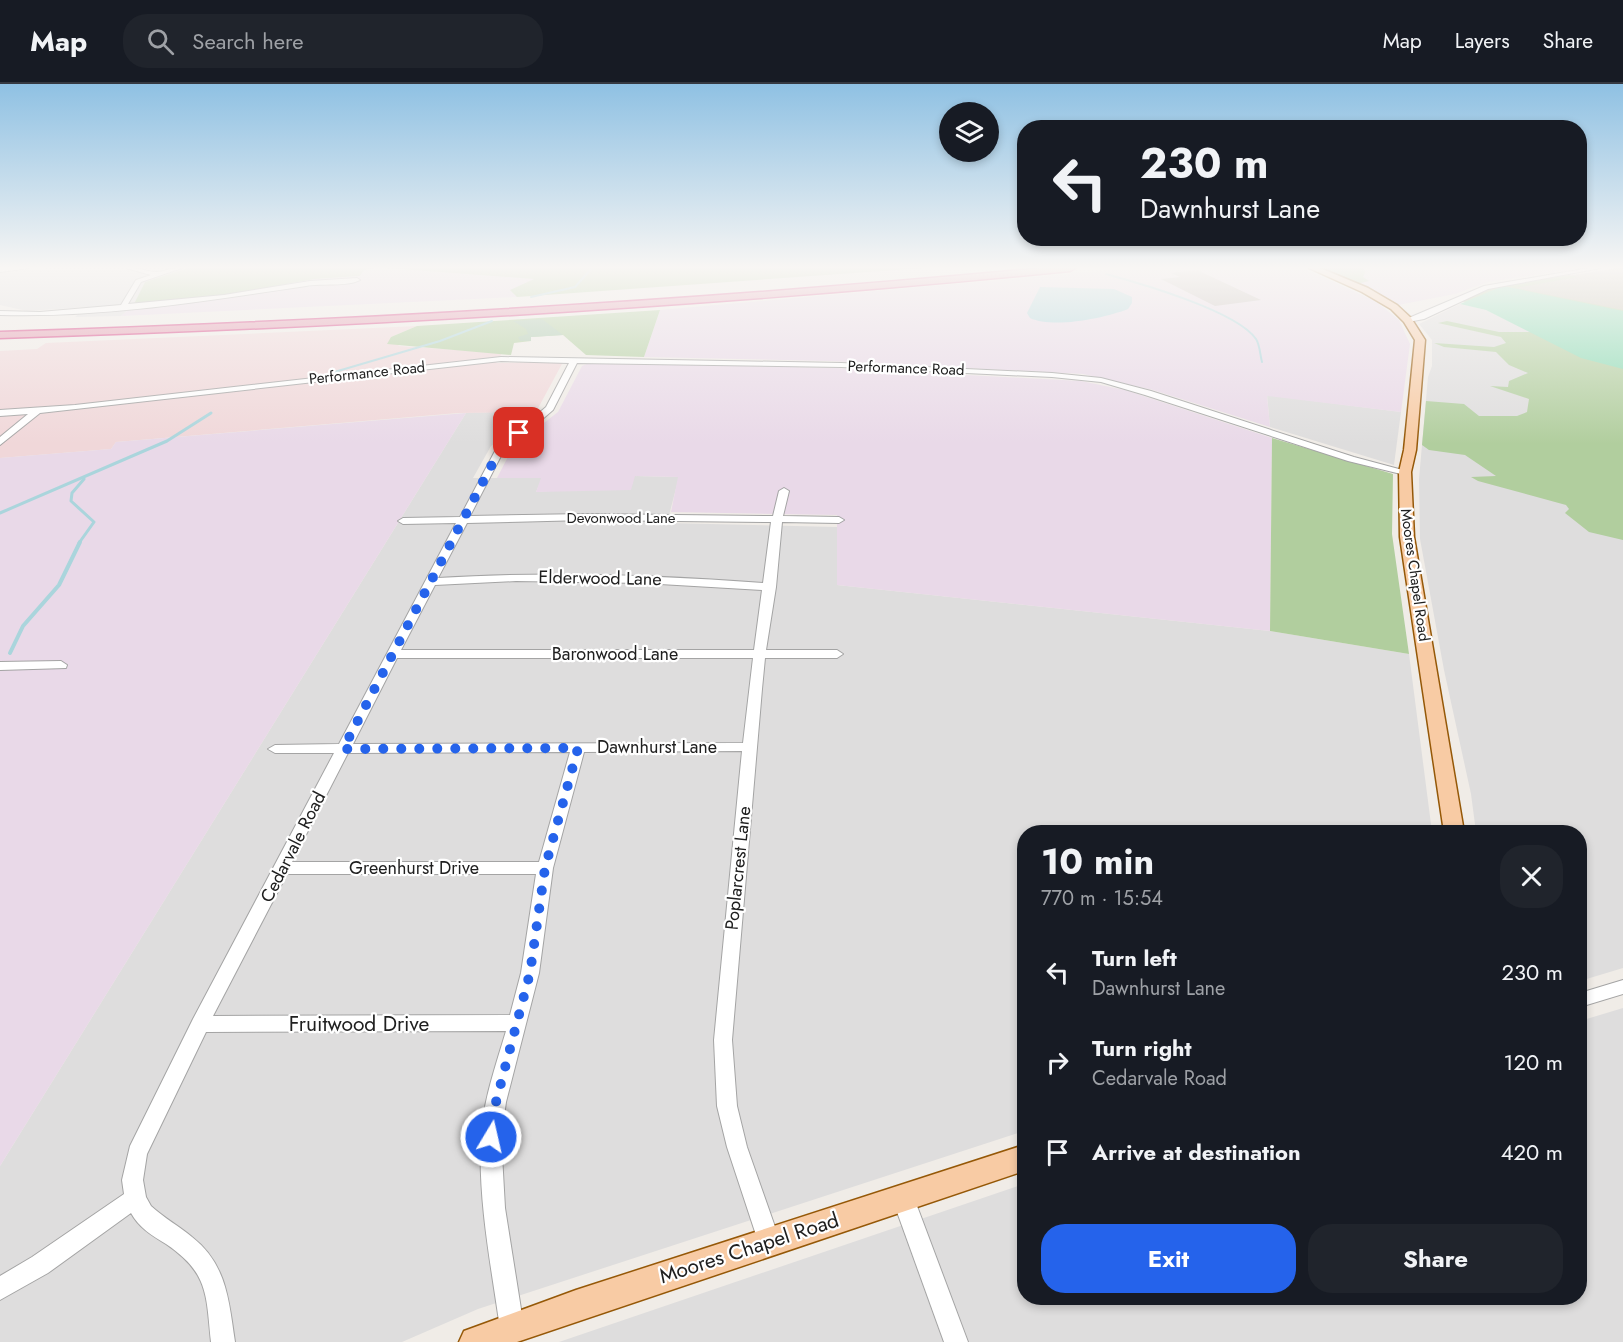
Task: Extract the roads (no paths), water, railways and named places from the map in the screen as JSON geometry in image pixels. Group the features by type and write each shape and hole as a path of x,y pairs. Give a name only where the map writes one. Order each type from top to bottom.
{"highway":[{"path":"0,327 16,327"},
{"path":"0,337 231,327"}],"main road":[{"name":"Moores Chapel Road","path":"1412,327 1420,340 1421,353 1405,472 1407,537 1453,825"},
{"name":"Moores Chapel Road","path":"475,1342 769,1241 1017,1160"}],"street":[{"name":"Performance Road","path":"0,413 38,411 483,360 575,359 831,365 1088,378 1140,390 1351,459 1405,472"},
{"name":"Cedarvale Road","path":"134,1200 132,1173 137,1153 200,1024 498,453 550,408 575,359"},
{"path":"0,442 38,411"},
{"name":"Poplarcrest Lane","path":"769,1241 737,1147 724,1085 725,996 759,654 770,587 777,520 784,491"},
{"name":"Devonwood Lane","path":"403,521 586,517 839,520"},
{"name":"Elderwood Lane","path":"431,582 526,577 618,577 770,587"},
{"name":"Baronwood Lane","path":"394,654 837,654"},
{"path":"0,666 61,665"},
{"name":"Dawnhurst Lane","path":"275,749 750,747"},
{"path":"512,1328 490,1167 496,1102 530,973 545,868 578,748"},
{"name":"Greenhurst Drive","path":"282,868 545,868"},
{"path":"1587,998 1623,987"},
{"name":"Fruitwood Drive","path":"200,1024 518,1023"},
{"path":"903,1198 956,1342"},
{"path":"0,1289 40,1265 134,1200 141,1212 194,1253 210,1273 216,1290 223,1342"}],"waterway":[{"path":"331,373 440,341 477,327"},
{"path":"1242,327 1256,339 1262,362"},
{"path":"0,513 167,441 211,413"},
{"path":"79,543 94,522 71,501 72,493 84,479"},
{"path":"10,653 23,626 59,585 80,542"}]}
